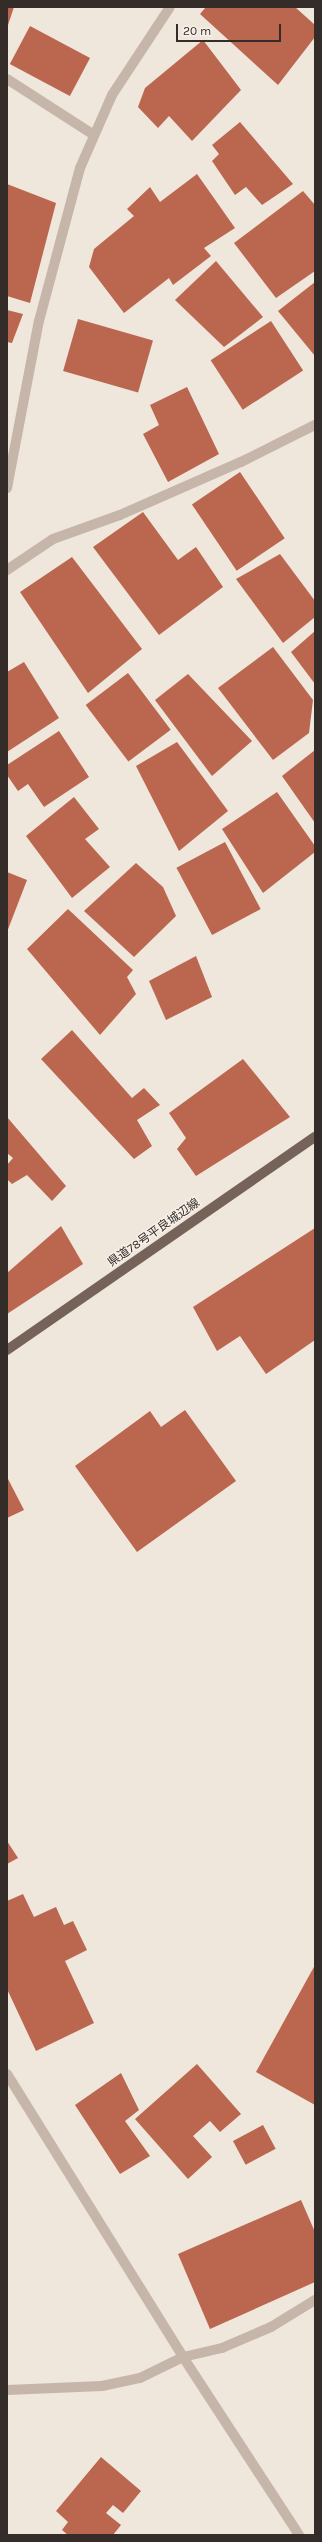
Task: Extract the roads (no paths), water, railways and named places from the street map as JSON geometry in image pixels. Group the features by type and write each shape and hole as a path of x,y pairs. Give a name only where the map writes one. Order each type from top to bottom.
{"main road":[{"name":"県道78号平良城辺線","path":"7,1350 315,1137"}],"street":[{"path":"7,488 41,313 80,168 112,95 170,7"},
{"path":"7,79 94,135"},
{"path":"7,570 53,539 120,515 241,462 315,425"},
{"path":"7,2074 183,2357 299,2535"},
{"path":"7,2390 102,2386 140,2378 183,2357 222,2348 271,2327 315,2300"}]}
